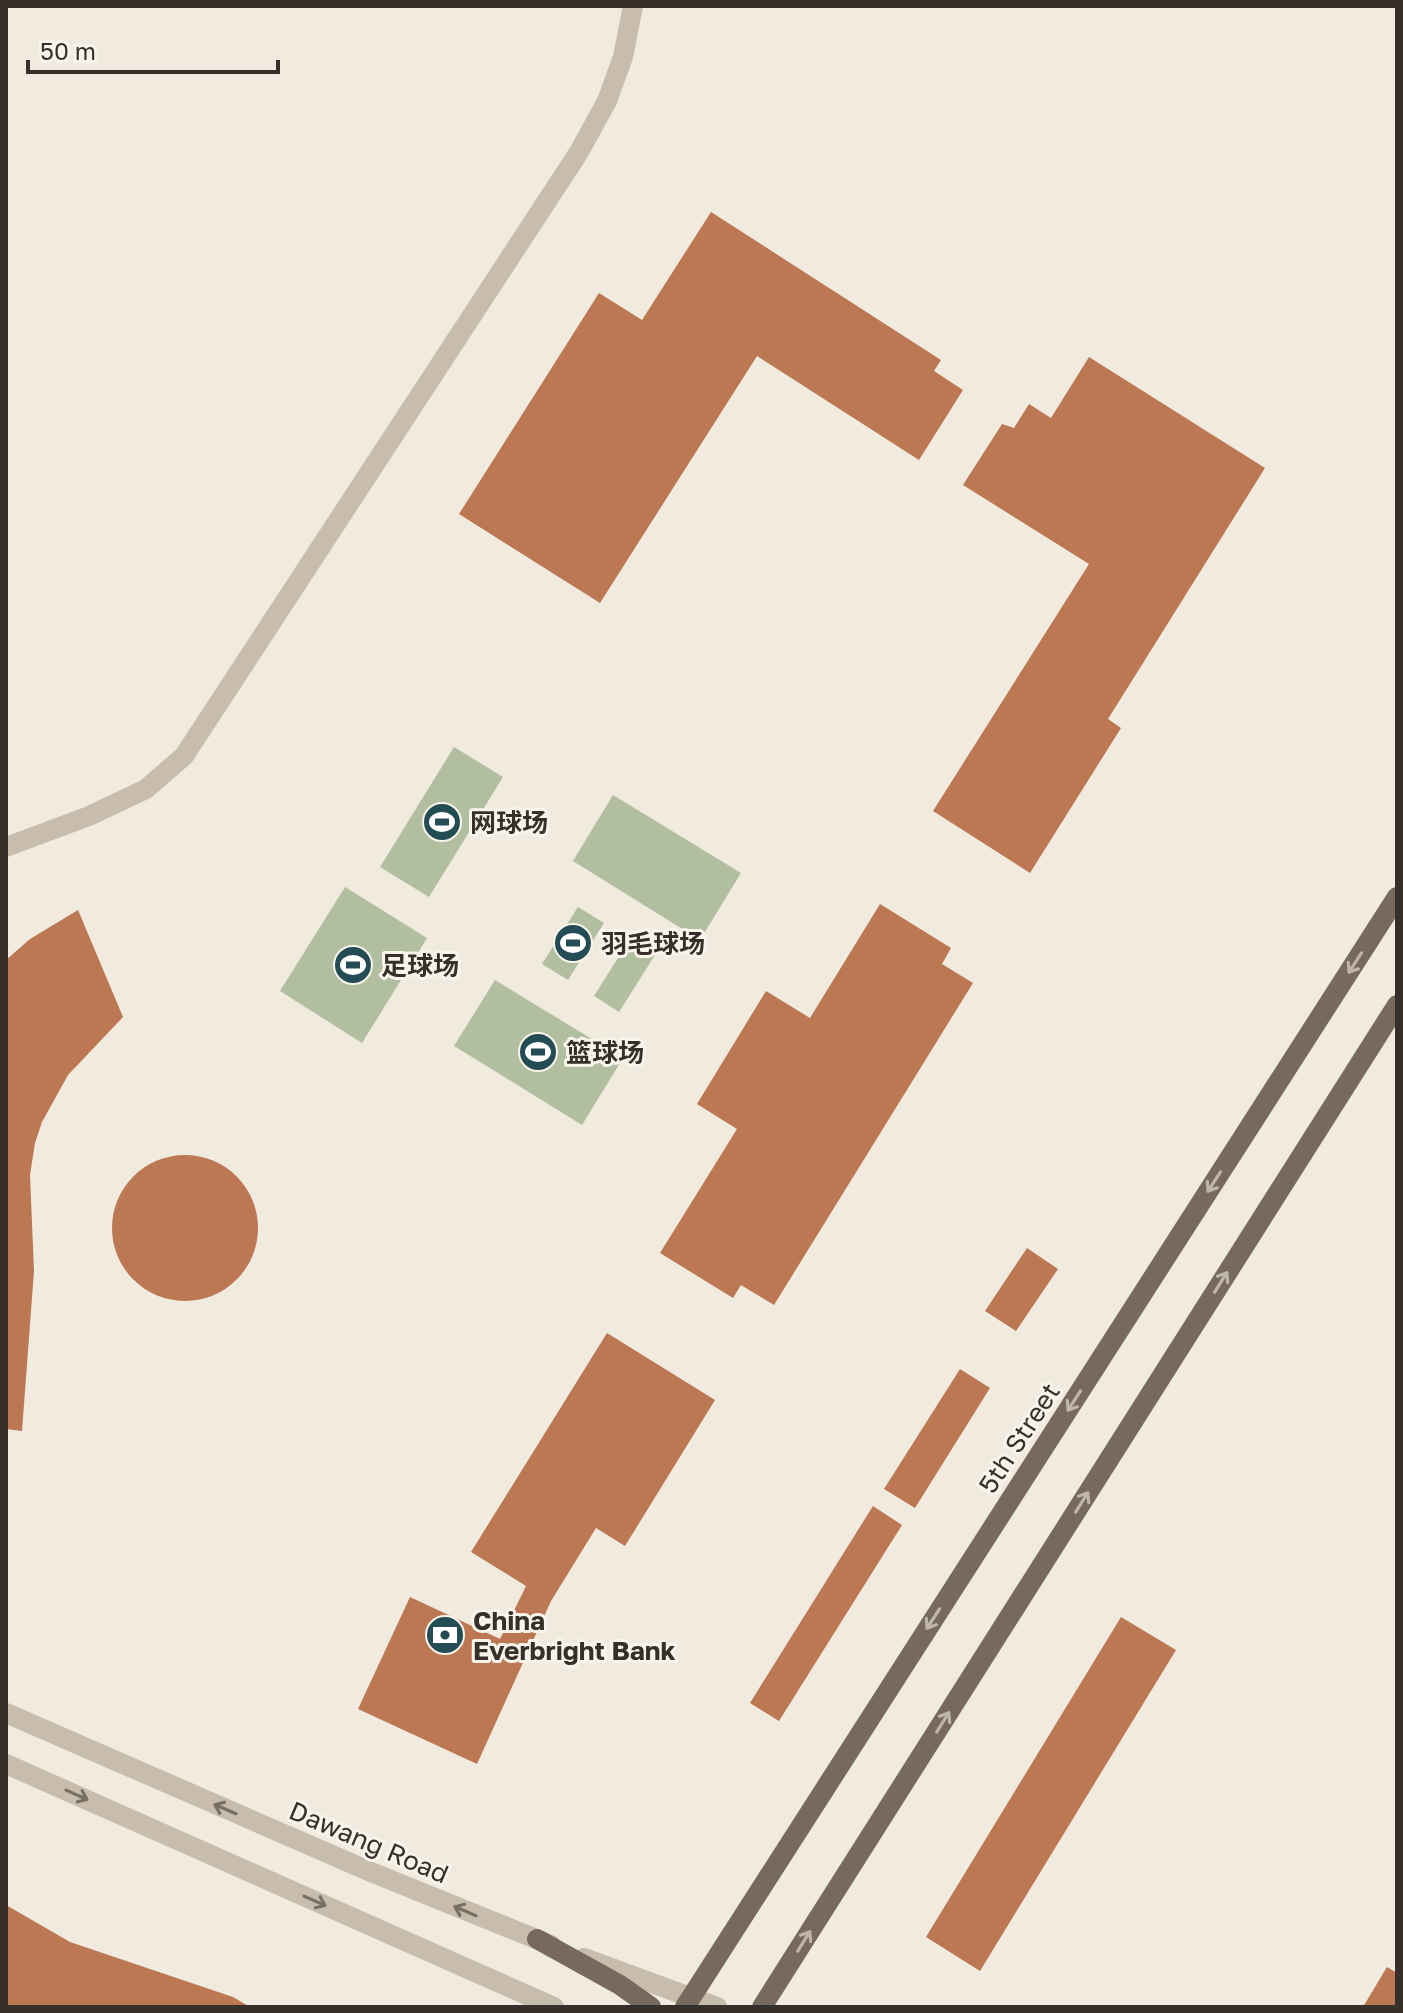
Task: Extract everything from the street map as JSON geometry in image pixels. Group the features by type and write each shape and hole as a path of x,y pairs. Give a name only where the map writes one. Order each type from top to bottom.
{"main road":[{"name":"5th Street","path":"687,2003 1397,897"},
{"path":"762,2007 1397,1005"},
{"path":"537,1939 620,1985 651,2007"}],"street":[{"path":"6,847 89,816 146,789 184,756 579,152 607,101 623,57 633,6"},
{"name":"Dawang Road","path":"6,1713 371,1872 687,2003 717,2007"},
{"path":"6,1764 554,2007"},
{"path":"510,1987 540,2007"}],"green space":[{"name":"网球场","path":"454,747 503,777 429,897 380,867"},
{"path":"613,795 741,873 700,940 573,861"},
{"name":"足球场","path":"345,887 427,938 362,1043 280,991"},
{"name":"羽毛球场","path":"578,907 604,923 568,980 542,964"},
{"name":"羽毛球场","path":"630,939 655,955 619,1012 594,996"},
{"name":"篮球场","path":"495,980 623,1058 582,1125 454,1046"}],"building":[{"path":"711,212 941,360 934,371 963,390 919,460 757,356 600,603 459,514 599,293 642,320"},
{"path":"1089,357 1265,468 1108,719 1121,728 1030,873 933,811 1089,564 963,485 1002,424 1014,428 1029,404 1051,418"},
{"path":"880,904 951,948 942,964 973,983 774,1305 741,1285 733,1298 660,1253 737,1129 697,1104 766,991 810,1018"},
{"path":"78,910 123,1017 68,1075 42,1122 35,1143 30,1175 34,1271 22,1431 6,1429 6,960 30,939"},
{"path":"185,1155 213,1160 237,1176 253,1200 258,1228 253,1256 237,1280 213,1296 185,1301 157,1296 133,1280 117,1256 112,1228 117,1200 133,1176 157,1160"},
{"path":"1027,1248 1058,1269 1016,1331 985,1311"},
{"path":"607,1333 715,1400 625,1546 596,1528 551,1601 477,1764 358,1709 410,1597 500,1639 526,1586 471,1552"},
{"path":"960,1369 990,1388 915,1508 884,1489"},
{"path":"873,1506 902,1525 779,1721 750,1703"},
{"path":"1121,1617 1176,1650 980,1971 926,1937"},
{"path":"6,1905 70,1942 233,1997 250,2007 6,2007"},
{"path":"1387,1967 1397,1973 1397,2007 1363,2007"}],"place":[{"name":"网球场","path":"442,822"},
{"name":"羽毛球场","path":"573,943"},
{"name":"足球场","path":"353,965"},
{"name":"篮球场","path":"538,1052"},
{"name":"China Everbright Bank","path":"445,1635"}]}
